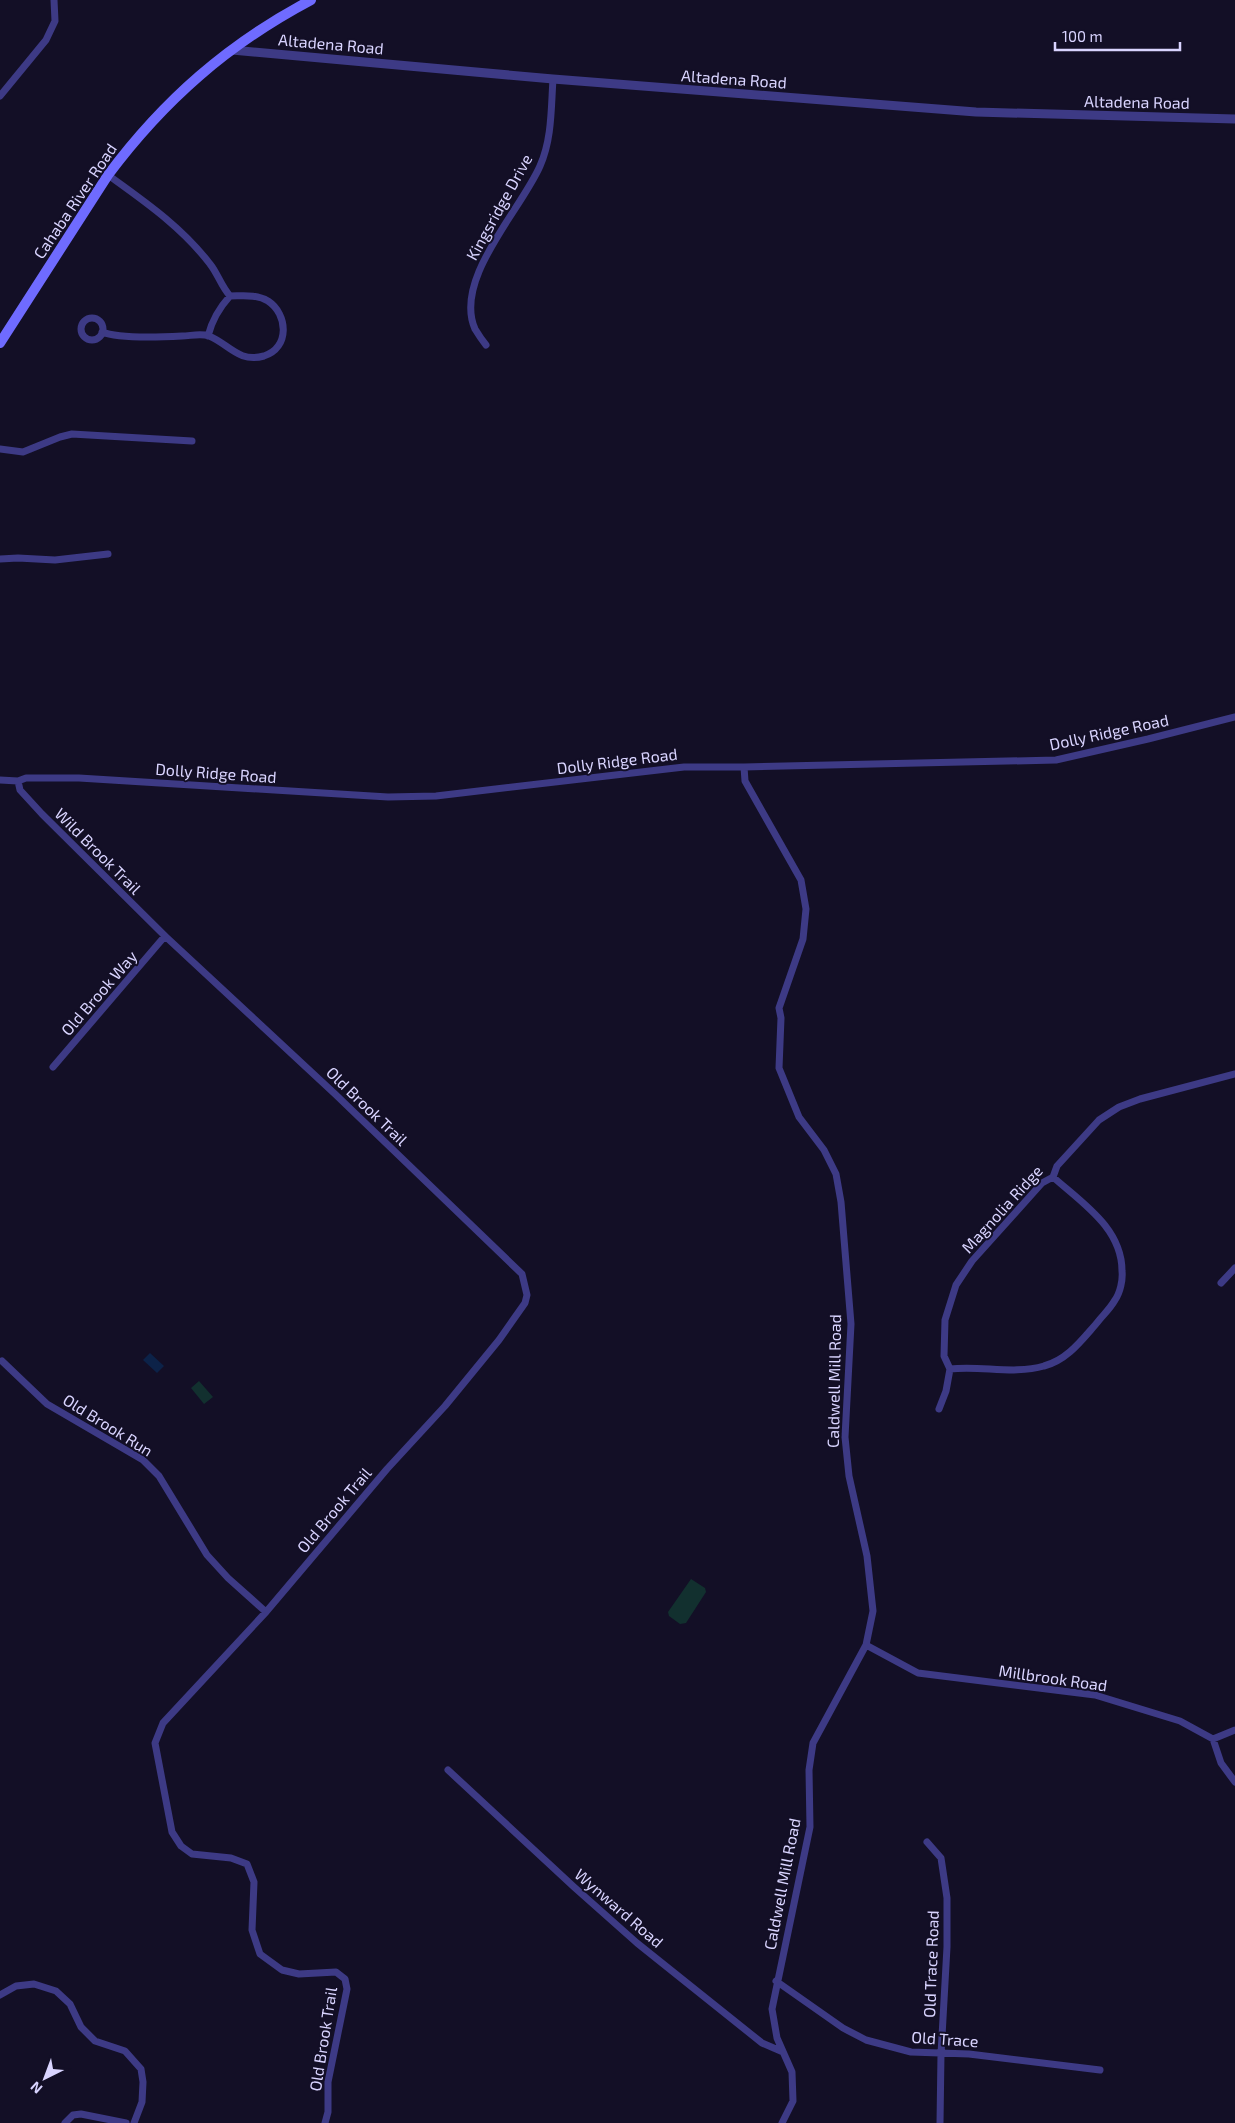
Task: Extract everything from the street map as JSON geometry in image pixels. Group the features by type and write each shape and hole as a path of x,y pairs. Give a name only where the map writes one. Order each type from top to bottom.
{"main road":[{"name":"Cahaba River Road","path":"0,343 126,150 178,94 220,58 253,33 311,0"}],"street":[{"path":"0,96 46,40 54,21 54,0"},
{"name":"Altadena Road","path":"232,50 553,79 1000,114 1235,119"},
{"name":"Kingsridge Drive","path":"486,345 475,328 471,305 474,284 481,264 541,166 550,132 553,79"},
{"path":"108,175 169,219 211,264 222,287 230,296"},
{"path":"102,332 108,335 208,336 239,356 262,356 269,354 281,340 284,331 284,321 278,310 268,301 255,296 230,296 220,307 211,324 208,336"},
{"path":"0,449 23,452 72,434 192,440"},
{"path":"0,559 55,560 108,554"},
{"name":"Dolly Ridge Road","path":"0,780 79,778 397,797 436,796 684,767 1056,760 1235,717"},
{"name":"Caldwell Mill Road","path":"744,767 745,781 798,872 806,909 803,939 779,1008 781,1018 779,1068 799,1116 824,1150 836,1174 851,1324 845,1438 849,1476 867,1556 873,1611 866,1645 813,1743 809,1770 810,1827 776,1981 772,2009 777,2038 792,2072 793,2102 782,2123"},
{"name":"Wild Brook Trail","path":"18,781 20,790 42,814 165,936"},
{"name":"Old Brook Way","path":"53,1067 165,936"},
{"name":"Old Brook Trail","path":"165,936 335,1094 522,1274 527,1294 519,1314 462,1386 387,1469 266,1612 163,1723 155,1743 172,1832 181,1846 192,1854 231,1858 247,1864 254,1882 252,1930 260,1954 282,1970 299,1974 336,1972 345,1979 347,1990 328,2082 326,2123"},
{"name":"Magnolia Ridge","path":"939,1409 946,1391 950,1369 944,1356 945,1320 956,1285 972,1261 1042,1183 1053,1177 1057,1166 1098,1120 1119,1107 1140,1098 1235,1074"},
{"path":"950,1369 969,1367 1021,1370 1045,1366 1073,1351 1116,1299 1122,1279 1122,1259 1116,1240 1100,1219 1053,1177"},
{"path":"1221,1283 1235,1268"},
{"name":"Old Brook Run","path":"2,1361 48,1404 143,1460 159,1476 207,1555 228,1578 266,1612"},
{"name":"Millbrook Road","path":"866,1645 918,1673 1094,1695 1180,1721 1213,1739"},
{"path":"1235,1730 1213,1739 1221,1763 1235,1782"},
{"name":"Wynward Road","path":"448,1770 574,1888 636,1943 762,2043 782,2052"},
{"name":"Old Trace Road","path":"927,1842 941,1858 947,1898 947,1947 940,2123"},
{"name":"Old Trace","path":"776,1981 843,2028 866,2040 911,2052 969,2054 1100,2070"},
{"path":"0,1995 16,1986 34,1984 56,1992 70,2004 81,2027 95,2040 125,2050 141,2069 143,2082 142,2102 134,2123"},
{"path":"65,2123 73,2114 126,2123"}],"green space":[{"path":"199,1381 213,1397 204,1404 191,1388"},
{"path":"691,1579 705,1588 706,1592 686,1623 680,1624 669,1616 668,1612"}],"water":[{"path":"150,1353 164,1366 157,1373 143,1360"}]}
